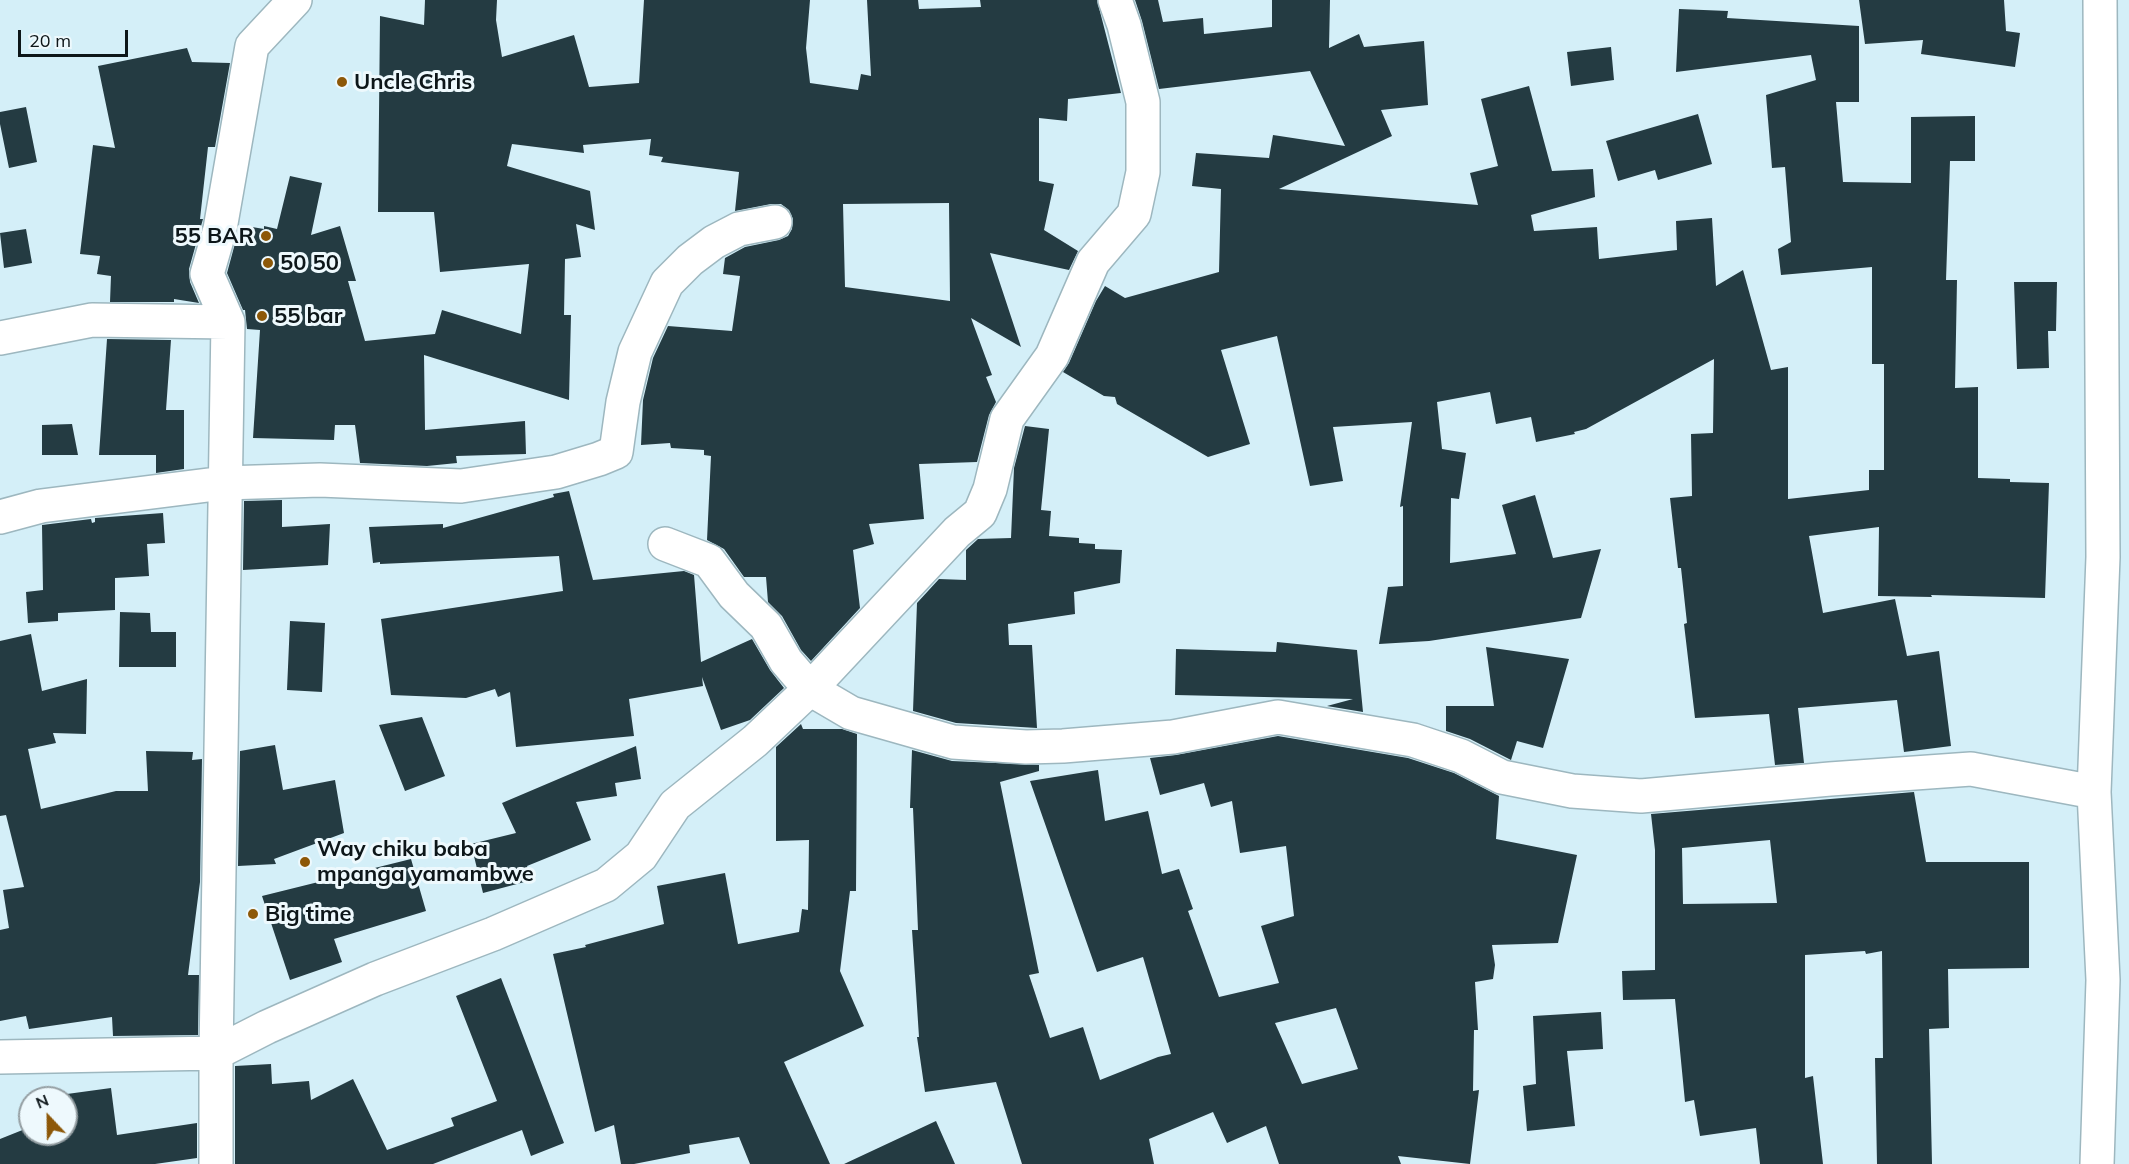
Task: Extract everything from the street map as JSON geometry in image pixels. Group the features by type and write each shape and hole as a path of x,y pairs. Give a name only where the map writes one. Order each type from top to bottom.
{"street":[{"path":"216,1164 228,322 207,274 220,229 252,46 295,0"},
{"path":"0,1056 216,1053 267,1027 364,984 493,934 606,885 641,856 675,804 755,741 810,689 957,532 980,513 990,489 1007,419 1052,356 1093,262 1134,214 1143,172 1143,102 1124,25 1115,0"},
{"path":"2097,1164 2103,980 2094,792 2103,558 2100,0"},
{"path":"0,517 41,506 224,483 320,480 461,486 556,472 616,452 623,402 635,352 667,283 690,260 714,242 739,229 775,222"},
{"path":"0,338 92,320 228,322"},
{"path":"665,544 709,561 734,595 766,626 786,661 810,689 851,713 953,742 1044,746 1173,737 1278,717 1413,740 1461,756 1502,777 1572,791 1641,796 1971,769 2094,792"}],"building":[{"path":"425,0 497,0 496,20 502,57 574,35 589,87 639,83 644,0 810,0 806,48 810,83 858,90 861,74 871,76 867,0 918,0 919,9 981,7 980,0 1097,0 1121,93 1068,99 1067,121 1039,118 1039,181 1054,184 1044,230 1078,251 1069,270 990,253 1021,347 971,318 992,375 986,377 996,402 989,415 977,462 919,464 924,519 869,524 874,544 853,550 860,608 811,661 801,650 782,616 768,602 766,577 744,577 724,549 707,540 711,456 704,455 704,450 671,448 670,443 641,445 643,400 653,358 668,326 732,331 740,276 723,274 725,258 745,247 779,240 788,236 792,229 793,219 789,210 781,204 735,211 739,172 661,162 663,157 649,155 651,139 583,145 584,153 512,144 507,166 590,191 595,230 576,224 581,257 565,259 564,315 571,315 569,400 424,355 425,430 525,421 526,454 456,456 457,463 427,466 360,463 355,425 335,425 334,440 253,438 260,330 247,329 245,310 227,273 240,225 277,229 290,176 322,183 311,235 340,226 356,281 348,281 365,341 435,334 442,310 521,334 529,264 440,272 434,212 378,212 380,16 424,25","holes":["949,203 950,301 845,287 843,204"]},
{"path":"1135,0 1158,0 1163,22 1203,18 1204,34 1272,27 1272,0 1330,0 1329,48 1359,34 1364,47 1424,41 1428,105 1381,110 1392,136 1279,189 1478,205 1470,173 1498,166 1481,99 1529,86 1552,171 1593,169 1595,197 1531,215 1534,231 1597,227 1599,259 1677,250 1676,221 1712,218 1716,286 1743,270 1771,370 1788,367 1788,499 1869,490 1869,470 1884,470 1884,364 1872,364 1872,267 1781,275 1778,249 1791,242 1785,167 1772,168 1766,95 1816,80 1811,55 1676,72 1679,9 1728,11 1727,18 1859,26 1859,102 1836,102 1843,182 1911,183 1911,117 1975,116 1975,161 1950,161 1946,280 1957,280 1955,388 1978,387 1978,478 2049,483 2045,598 1878,596 1879,527 1809,536 1823,613 1895,599 1907,656 1939,651 1951,746 1904,752 1897,700 1798,708 1804,763 1775,765 1769,714 1695,718 1684,624 1687,623 1681,568 1678,568 1670,498 1692,496 1691,434 1713,433 1714,359 1586,429 1574,432 1575,434 1536,442 1531,417 1496,424 1490,392 1437,402 1442,449 1466,453 1459,499 1451,498 1450,563 1516,554 1502,505 1535,495 1553,558 1601,549 1581,618 1429,641 1379,644 1388,587 1403,586 1403,506 1400,507 1412,422 1333,427 1343,481 1310,486 1277,336 1221,350 1250,444 1208,457 1117,404 1115,397 1104,396 1063,372 1105,286 1125,298 1219,272 1221,189 1192,186 1196,153 1269,158 1273,135 1345,146 1310,71 1159,89"},
{"path":"1859,0 2004,0 2006,31 2020,33 2015,67 1921,54 1923,40 1865,44"},
{"path":"1611,47 1614,80 1571,86 1567,52"},
{"path":"187,48 192,62 230,63 215,147 208,147 200,219 203,219 189,269 190,282 199,303 174,299 174,302 110,302 111,276 97,274 100,256 80,254 93,145 115,148 98,66"},
{"path":"26,107 37,162 9,168 0,124 0,112"},
{"path":"1698,114 1712,164 1658,180 1655,170 1618,181 1606,141"},
{"path":"26,229 32,263 4,268 0,233"},
{"path":"2014,282 2057,282 2056,331 2048,331 2049,368 2017,369"},
{"path":"107,339 171,340 166,410 184,410 184,469 156,473 156,455 99,455"},
{"path":"72,424 78,455 42,455 42,425"},
{"path":"1025,426 1049,429 1041,510 1051,511 1049,536 1079,538 1079,543 1095,544 1095,549 1122,550 1120,583 1074,592 1075,614 1008,624 1009,645 1032,645 1037,728 956,723 913,711 917,603 939,579 966,580 966,550 978,539 1011,538 1014,468"},
{"path":"569,491 593,580 684,571 694,575 701,662 752,639 770,670 784,688 750,720 721,730 702,677 703,686 629,699 634,736 516,747 510,692 498,697 495,689 466,698 391,695 381,619 563,591 559,556 373,563 369,527 443,524 443,528"},
{"path":"282,500 282,527 330,524 328,565 243,570 244,501"},
{"path":"163,513 165,543 147,544 149,576 115,578 115,610 58,613 58,621 28,623 26,592 43,590 42,525 91,519 92,523 95,522 95,518"},
{"path":"120,612 150,613 151,632 176,632 176,667 119,667"},
{"path":"290,621 325,623 322,692 287,690"},
{"path":"31,634 42,691 87,679 86,734 53,733 56,743 28,749 41,809 116,791 148,791 146,751 193,752 192,760 202,759 200,882 188,975 199,975 198,1035 113,1036 112,1017 29,1029 26,1016 0,1021 0,930 9,928 3,890 24,887 6,815 0,816 0,641"},
{"path":"1277,642 1357,650 1363,712 1327,706 1353,699 1175,695 1176,649 1276,652"},
{"path":"1486,647 1569,659 1543,748 1517,741 1511,760 1470,739 1446,731 1446,706 1494,706"},
{"path":"422,717 445,776 405,791 379,725"},
{"path":"801,724 803,729 842,729 857,734 856,891 850,891 840,971 864,1026 784,1062 830,1164 750,1164 739,1137 689,1145 690,1153 634,1164 621,1164 614,1125 595,1132 553,954 586,947 585,945 664,924 657,886 725,873 738,944 799,932 802,909 808,910 809,840 776,841 776,747"},
{"path":"1278,736 1408,758 1454,773 1499,796 1496,839 1577,855 1558,943 1492,945 1495,965 1493,979 1475,982 1478,1030 1474,1030 1473,1091 1479,1090 1470,1164 1398,1156 1401,1164 1279,1164 1266,1126 1227,1143 1213,1112 1149,1139 1154,1164 1022,1164 996,1082 925,1092 917,1037 919,1037 912,930 918,930 913,808 910,808 912,750 952,761 1039,765 1039,771 1000,782 1039,973 1029,975 1050,1038 1083,1027 1100,1080 1171,1054 1143,957 1097,972 1030,781 1098,770 1105,821 1148,811 1162,874 1179,869 1193,909 1188,911 1219,997 1279,983 1261,926 1294,916 1286,846 1240,853 1232,801 1211,807 1204,783 1160,795 1150,758","holes":["1336,1008 1358,1069 1302,1084 1275,1023"]},
{"path":"275,745 283,790 335,780 344,833 274,859 276,864 238,866 240,751"},
{"path":"636,746 641,779 615,783 617,796 576,802 591,840 527,866 532,880 483,893 471,844 516,833 502,803"},
{"path":"1914,792 1926,862 2029,862 2029,968 1948,969 1949,1028 1929,1029 1932,1164 1877,1164 1875,1058 1883,1058 1882,951 1866,954 1865,951 1805,955 1805,1078 1813,1076 1823,1164 1760,1164 1756,1128 1700,1136 1694,1100 1685,1102 1675,999 1623,1000 1622,971 1655,970 1655,850 1651,814","holes":["1770,840 1777,903 1683,904 1682,848"]},
{"path":"411,859 426,911 334,939 342,962 290,980 262,896"},
{"path":"501,978 564,1143 531,1156 522,1130 433,1164 235,1164 235,1066 271,1064 272,1084 309,1081 311,1100 353,1079 387,1150 454,1126 451,1118 497,1101 456,996"},
{"path":"1601,1012 1603,1049 1567,1051 1575,1126 1527,1131 1523,1086 1536,1084 1533,1016"},
{"path":"111,1088 117,1135 197,1123 197,1158 155,1164 0,1164 0,1139 18,1132 18,1146 78,1146 78,1092"},
{"path":"936,1121 955,1164 844,1164"}],"place":[{"name":"Uncle Chris","path":"342,82"},
{"name":"55 BAR","path":"266,236"},
{"name":"50 50","path":"268,263"},
{"name":"55 bar","path":"262,316"},
{"name":"Way chiku baba mpanga yamambwe","path":"305,862"},
{"name":"Big time","path":"253,914"}]}
